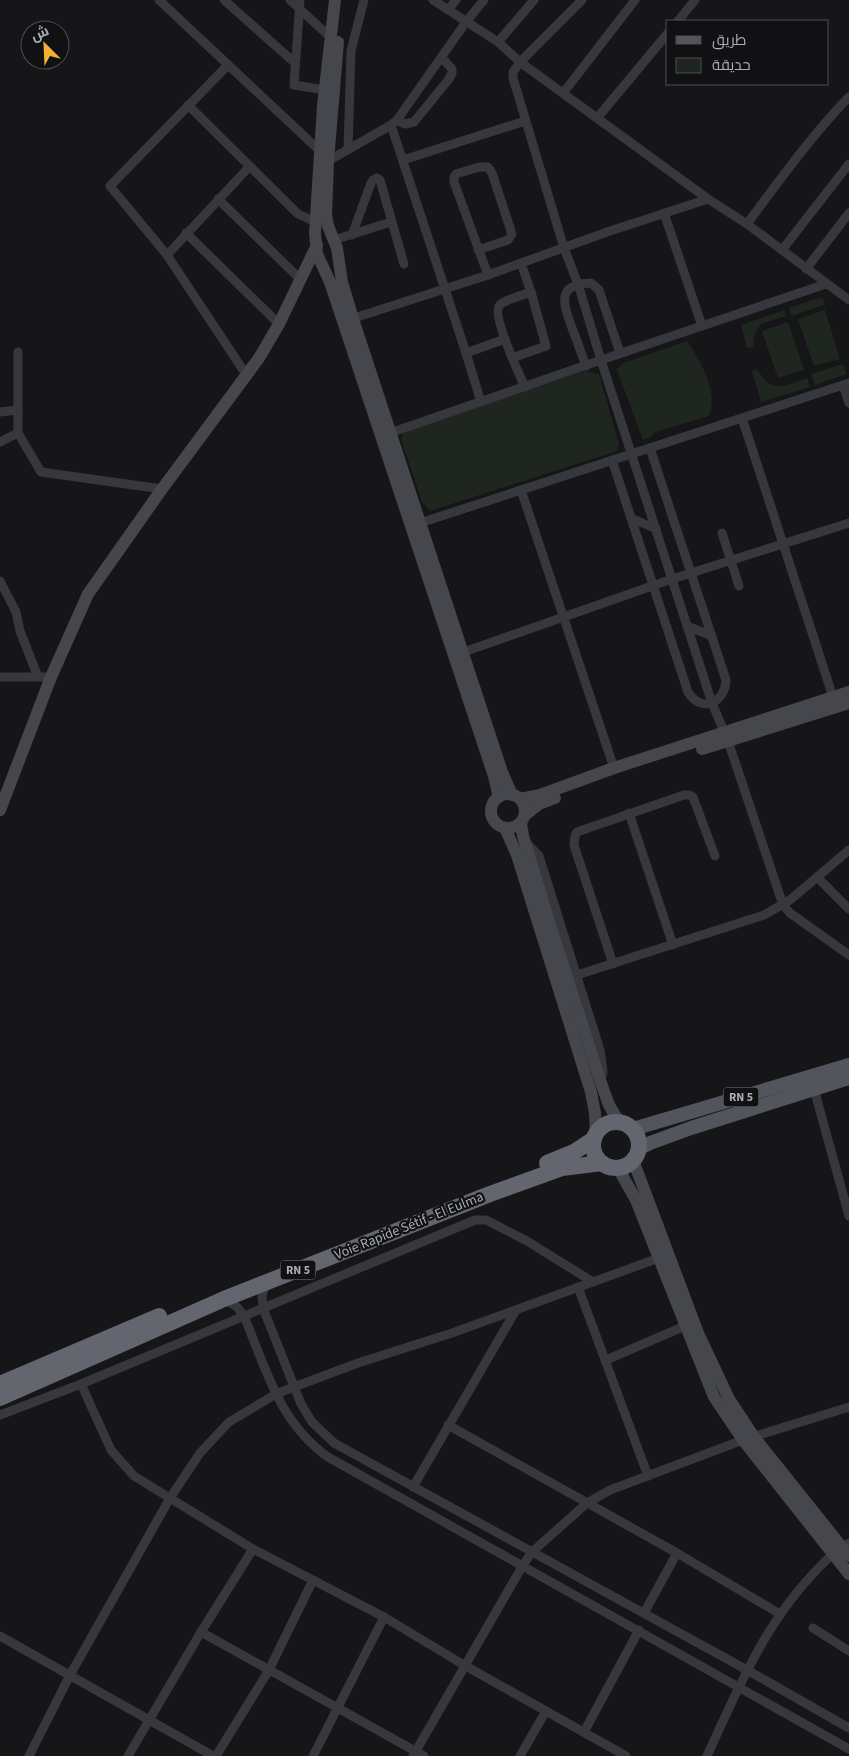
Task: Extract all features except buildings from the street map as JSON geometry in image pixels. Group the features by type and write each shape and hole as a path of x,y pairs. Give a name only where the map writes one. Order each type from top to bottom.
{"highway":[{"path":"606,1124 626,1126 639,1142 636,1155 628,1164 610,1166 594,1152 595,1136 606,1124"},
{"name":"Voie Rapide Sétif - El Eulma","path":"0,1384 219,1290 344,1242 428,1206 561,1157 584,1147 595,1136"},
{"name":"Voie Rapide Sétif - El Eulma","path":"0,1398 224,1299 537,1176 562,1168 610,1166"}],"main road":[{"name":"RN 5","path":"626,1126 849,1065"},
{"name":"RN 5","path":"636,1155 650,1143 691,1128 849,1078"}],"street":[{"path":"159,0 324,156"},
{"path":"224,0 295,63"},
{"path":"290,0 300,4 332,45 351,51"},
{"path":"335,0 316,246 320,261 348,320 458,654 510,797 525,806 523,819 524,840 550,925 609,1105 626,1126"},
{"path":"324,156 325,90 332,45 344,0"},
{"path":"348,149 351,51 364,0"},
{"path":"433,0 498,42 520,62 849,300"},
{"path":"448,10 456,0"},
{"path":"324,156 348,149 394,122 484,0"},
{"path":"498,42 534,0"},
{"path":"582,0 520,62 513,72 525,121 564,248 578,284 712,703 726,736 783,905 790,913 849,955"},
{"path":"564,92 634,0"},
{"path":"679,20 695,0"},
{"path":"300,4 294,85 325,90"},
{"path":"598,118 666,35"},
{"path":"394,122 406,124 414,122 449,79 452,69 442,58"},
{"path":"228,64 110,186 167,255 247,376"},
{"path":"746,224 839,106 849,98"},
{"path":"188,105 298,214 319,214"},
{"path":"403,160 525,121"},
{"path":"394,122 403,160 481,402"},
{"path":"782,250 849,164"},
{"path":"167,255 250,166"},
{"path":"478,250 508,240 512,234 492,173 488,167 471,169 456,174 454,177 478,250 488,275"},
{"path":"352,235 371,182 377,178 380,180 404,264"},
{"path":"218,199 300,279"},
{"path":"348,320 488,275 521,262 708,199"},
{"path":"664,213 702,326"},
{"path":"806,269 849,213"},
{"path":"319,214 328,226 334,240 348,320"},
{"path":"0,810 45,677 88,594 162,489 247,376 279,324 316,246 322,242 352,235 391,222"},
{"path":"186,233 279,324"},
{"path":"320,261 329,261 338,256"},
{"path":"512,358 546,346 521,262"},
{"path":"586,366 564,305 567,292 572,286 591,283 599,290 620,353"},
{"path":"385,435 826,284"},
{"path":"525,387 512,358 497,314 498,306 502,303 531,292"},
{"path":"466,353 505,339"},
{"path":"18,352 18,433 41,472 162,489"},
{"path":"416,524 846,384 849,403"},
{"path":"0,412 18,410"},
{"path":"742,418 834,697"},
{"path":"0,442 18,433"},
{"path":"612,460 688,692 692,698 702,704 712,703 724,694 726,680 650,448"},
{"path":"521,490 614,768"},
{"path":"631,518 656,528"},
{"path":"458,654 672,579 849,522"},
{"path":"722,533 739,586"},
{"path":"0,581 16,612 20,631 45,677"},
{"path":"688,626 712,636"},
{"path":"0,677 45,677"},
{"path":"849,692 726,736 548,801 535,807 514,828 505,828 495,822 491,814 493,804 510,797 547,792 614,768 726,736 849,703"},
{"path":"613,964 574,845 577,832 684,795 693,797 715,856"},
{"path":"629,813 673,945"},
{"path":"505,828 517,855 591,1092 595,1112 595,1136"},
{"path":"524,840 539,856 600,1050 603,1072 601,1082"},
{"path":"576,975 764,915 783,905 818,878 849,850"},
{"path":"818,878 849,908"},
{"path":"814,1089 848,1210"},
{"path":"636,1155 698,1333 749,1439"},
{"path":"610,1166 636,1200 714,1397 843,1550 849,1574"},
{"path":"839,1181 849,1178"},
{"path":"0,1415 81,1384 475,1220 486,1220 526,1241 593,1282"},
{"path":"30,1756 70,1675 170,1498 200,1453 229,1422 276,1394 294,1387 358,1363 452,1333 659,1258"},
{"path":"266,1283 262,1296 263,1308 294,1387 306,1413 334,1443 848,1726"},
{"path":"578,1287 648,1476"},
{"path":"224,1299 237,1307 244,1316 276,1394 286,1413 300,1433 328,1457 849,1749"},
{"path":"413,1486 516,1310"},
{"path":"606,1360 686,1326"},
{"path":"81,1384 111,1450 134,1476 253,1549 384,1616 464,1666 625,1756"},
{"path":"201,1632 417,1754 464,1666 532,1552 587,1502 610,1490 749,1439 849,1407"},
{"path":"448,1425 677,1553 780,1614"},
{"path":"128,1756 201,1632 253,1549"},
{"path":"707,1756 747,1670 780,1614 793,1595 843,1550"},
{"path":"644,1613 677,1553"},
{"path":"0,1636 215,1756 269,1670 313,1580"},
{"path":"312,1756 384,1616"},
{"path":"812,1628 849,1652"},
{"path":"584,1732 638,1630"},
{"path":"520,1756 546,1711"}],"green space":[{"path":"822,297 824,305 791,316 789,308"},
{"path":"784,310 786,316 761,324 755,334 753,347 747,348 741,325"},
{"path":"825,310 840,359 814,366 798,319"},
{"path":"788,322 804,370 778,378 762,331"},
{"path":"687,341 700,362 709,384 712,400 709,416 655,432 651,437 643,440 617,370 621,364"},
{"path":"843,364 847,374 815,385 811,374"},
{"path":"757,369 768,383 785,386 807,378 810,387 761,402 752,371"},
{"path":"585,371 599,374 619,444 617,451 430,511 422,502 401,439 404,430"}]}
